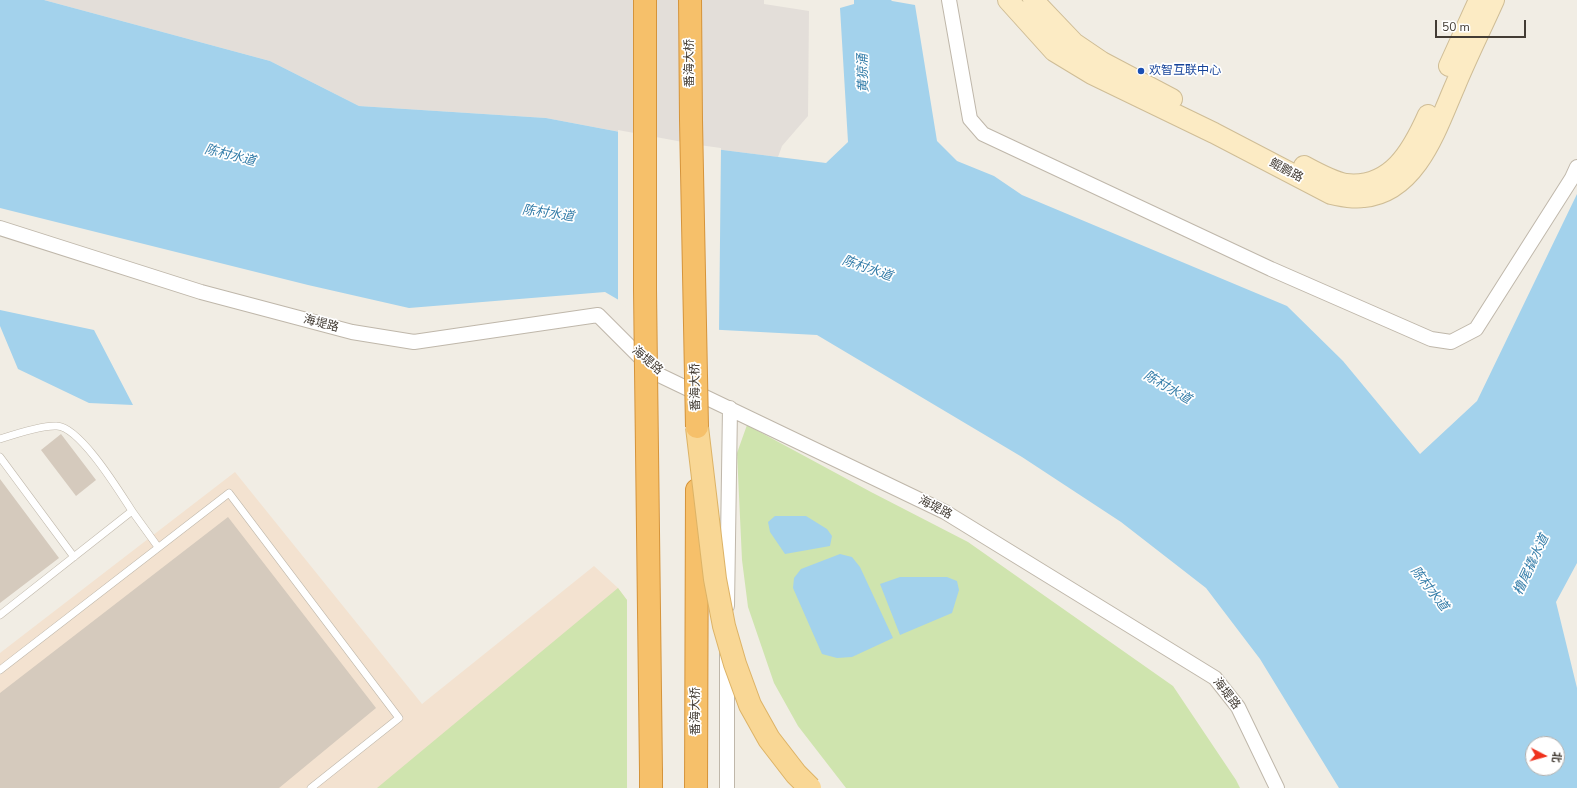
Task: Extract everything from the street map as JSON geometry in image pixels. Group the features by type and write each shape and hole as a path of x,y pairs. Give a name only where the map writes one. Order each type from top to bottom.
{"highway":[{"path":"645,0 645,290 651,780"},
{"name":"番海大桥","path":"690,0 697,427 696,781"}],"main road":[{"path":"697,427 715,579 724,626 735,664 750,706 769,739 796,774 810,788"}],"street":[{"path":"949,0 970,120 983,134 1271,269 1431,339 1451,342 1476,329 1572,178 1577,167"},
{"name":"鲲鹏路","path":"1008,0 1054,51 1092,74 1331,194 1348,198 1365,197 1386,191 1405,178 1428,148 1494,0"},
{"name":"鲲鹏路","path":"1033,0 1074,43 1102,62 1316,172 1345,184 1364,184 1385,177 1406,157 1421,131 1479,0"},
{"name":"海堤路","path":"0,228 201,292 352,332 414,342 598,315 657,374 945,512 1215,678 1238,707 1278,788"},
{"path":"726,788 730,408"}],"lane":[{"path":"0,439 47,427 58,426 67,429 83,442 158,547"},
{"path":"0,457 74,557"},
{"path":"0,670 229,493 399,718 311,788"},
{"path":"0,615 132,511"}],"shaded area":[{"path":"44,0 764,0 764,4 809,11 808,116 782,146 778,157 699,147 546,118 359,106 270,61"},
{"path":"235,472 422,704 594,566 618,588 627,600 627,788 0,788 0,653"}],"green space":[{"path":"747,425 968,542 1173,686 1240,788 846,788 798,726 774,683 748,607 742,560 737,453"},
{"path":"618,588 627,600 627,788 377,788"}],"water":[{"path":"0,0 44,0 270,61 359,106 546,118 699,147 826,163 848,142 840,8 854,4 854,0 891,0 915,5 937,141 957,161 994,176 1022,195 1287,306 1343,361 1420,454 1477,401 1577,194 1577,563 1556,602 1577,688 1577,788 1339,788 1260,659 1206,588 1121,522 1022,457 817,335 665,327 605,292 409,308 308,285 0,208"},
{"path":"0,310 94,330 133,405 89,403 18,369 0,326"},
{"path":"775,516 806,516 827,529 832,536 830,546 785,554 770,532 768,522"},
{"path":"840,554 852,557 860,567 893,638 852,657 837,658 822,654 793,588 794,578 801,569"},
{"path":"900,577 947,577 957,581 959,590 952,613 900,635 880,584"}],"pier":[{"path":"618,130 721,148 719,332 664,329 618,302"}],"building":[{"path":"61,434 96,480 76,496 41,450"},
{"path":"0,479 59,558 0,603"},
{"path":"228,517 376,708 279,788 0,788 0,693"}],"place":[{"name":"欢智互联中心","path":"1141,71"}],"water label":[{"name":"黄猄涌","path":"864,73"},
{"name":"陈村水道","path":"230,156"},
{"name":"陈村水道","path":"548,214"},
{"name":"陈村水道","path":"867,269"},
{"name":"陈村水道","path":"1167,388"},
{"name":"橹尾撬水道","path":"1532,565"},
{"name":"陈村水道","path":"1429,589"}]}
